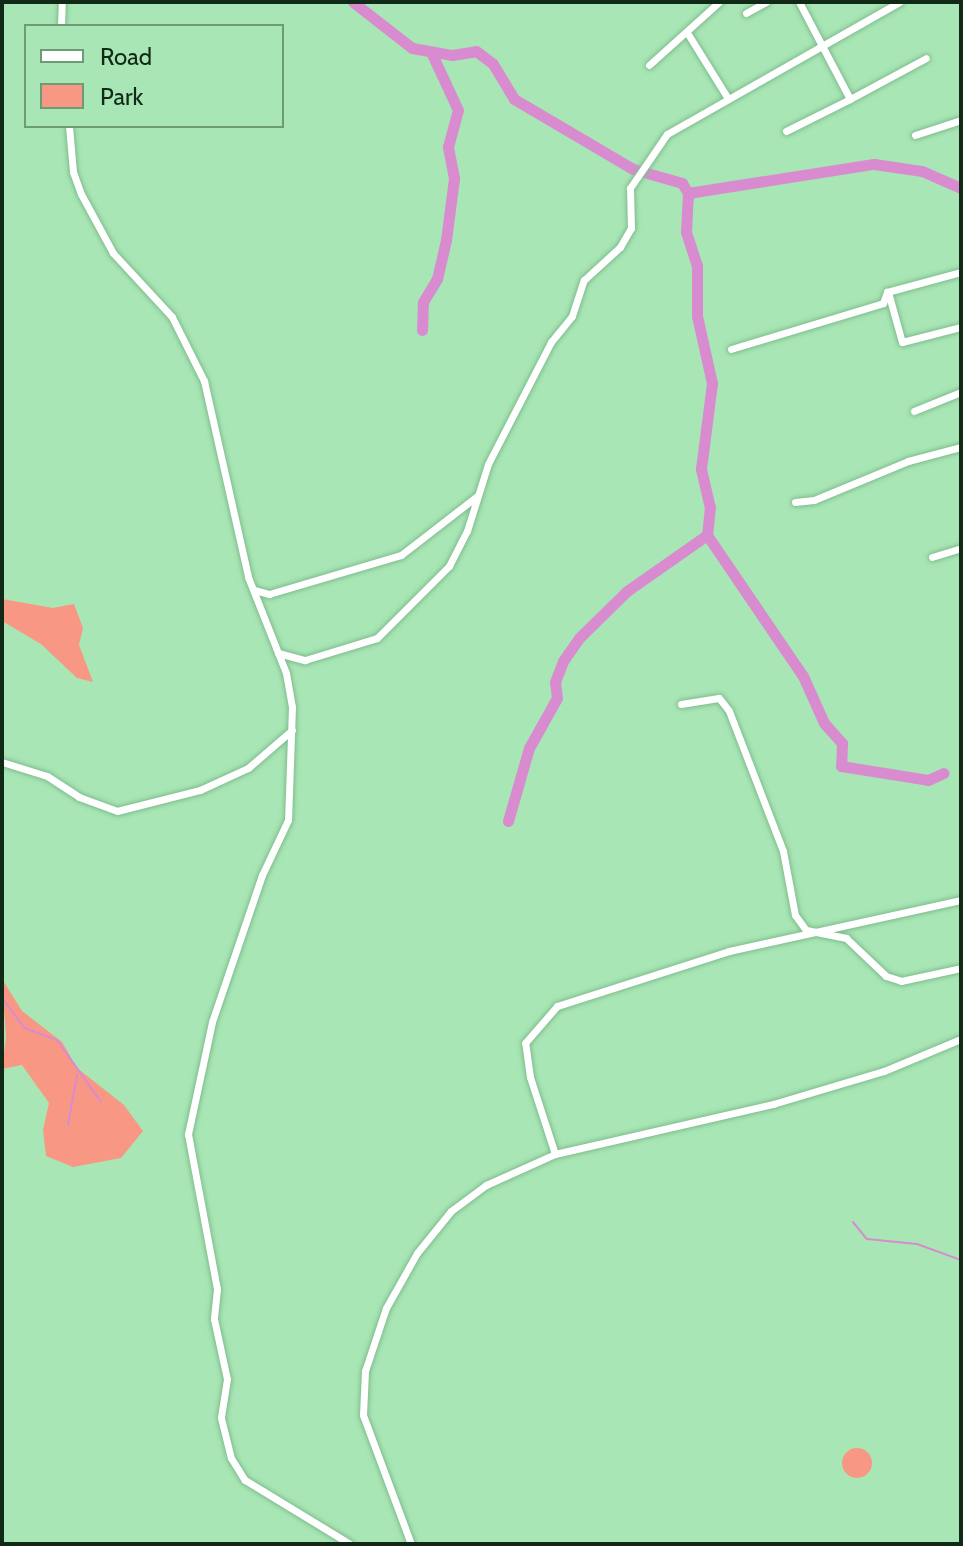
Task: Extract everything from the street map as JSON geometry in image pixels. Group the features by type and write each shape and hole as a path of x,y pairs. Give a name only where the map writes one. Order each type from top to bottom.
{"street":[{"path":"61,24 62,2"},
{"path":"649,65 688,34 719,2"},
{"path":"746,13 766,2"},
{"path":"799,2 850,99"},
{"path":"278,653 305,660 377,638 449,566 467,531 488,464 551,342 572,316 584,280 620,247 631,228 630,188 667,134 727,97 899,2"},
{"path":"688,34 727,97"},
{"path":"786,131 926,58"},
{"path":"915,135 961,120"},
{"path":"69,128 73,172 87,206 113,253 172,317 204,381 254,590 286,673 292,730 288,820 256,889 212,1022 188,1134 217,1289 214,1319 227,1379 221,1418 231,1458 245,1480 350,1544"},
{"path":"887,292 961,272"},
{"path":"887,292 902,342 961,327"},
{"path":"731,349 883,303 887,292"},
{"path":"914,411 961,392"},
{"path":"795,502 814,500 908,461 961,447"},
{"path":"254,590 269,594 401,555 477,496"},
{"path":"932,557 961,548"},
{"path":"681,704 719,698 729,711 783,851 795,915 806,930 846,938 886,976 901,981 961,968"},
{"path":"2,762 47,776 79,797 117,811 200,790 248,768 292,730"},
{"path":"555,1154 530,1077 525,1043 557,1006 729,951 827,934 889,912 961,900"},
{"path":"411,1544 363,1415 365,1371 386,1308 417,1253 451,1211 486,1185 555,1154 773,1104 884,1071 961,1039"}],"green space":[{"path":"2,599 53,608 74,604 83,628 79,645 93,682 77,678 41,644 2,621"},
{"path":"2,979 22,1011 62,1042 77,1068 124,1105 143,1131 121,1158 73,1167 46,1156 43,1130 49,1103 22,1065 2,1069 6,1038"},
{"path":"857,1448 868,1452 872,1463 868,1474 857,1478 846,1474 842,1463 846,1452"}],"waterway":[{"path":"353,2 412,48 452,55 476,51 493,64 514,99 633,169 682,183 688,193 686,232 697,265 697,316 712,383 701,469 710,507 707,535 803,676 824,723 842,743 841,766 928,780 944,773"},
{"path":"422,330 423,302 437,279 446,240 454,178 448,147 458,110 431,52"},
{"path":"688,193 874,164 922,171 961,188"},
{"path":"508,821 529,748 557,698 555,682 563,661 579,638 627,591 707,535"},
{"path":"2,998 25,1028 57,1040 101,1102"},
{"path":"68,1125 77,1075"},
{"path":"853,1222 867,1239 917,1244 961,1260"}]}
